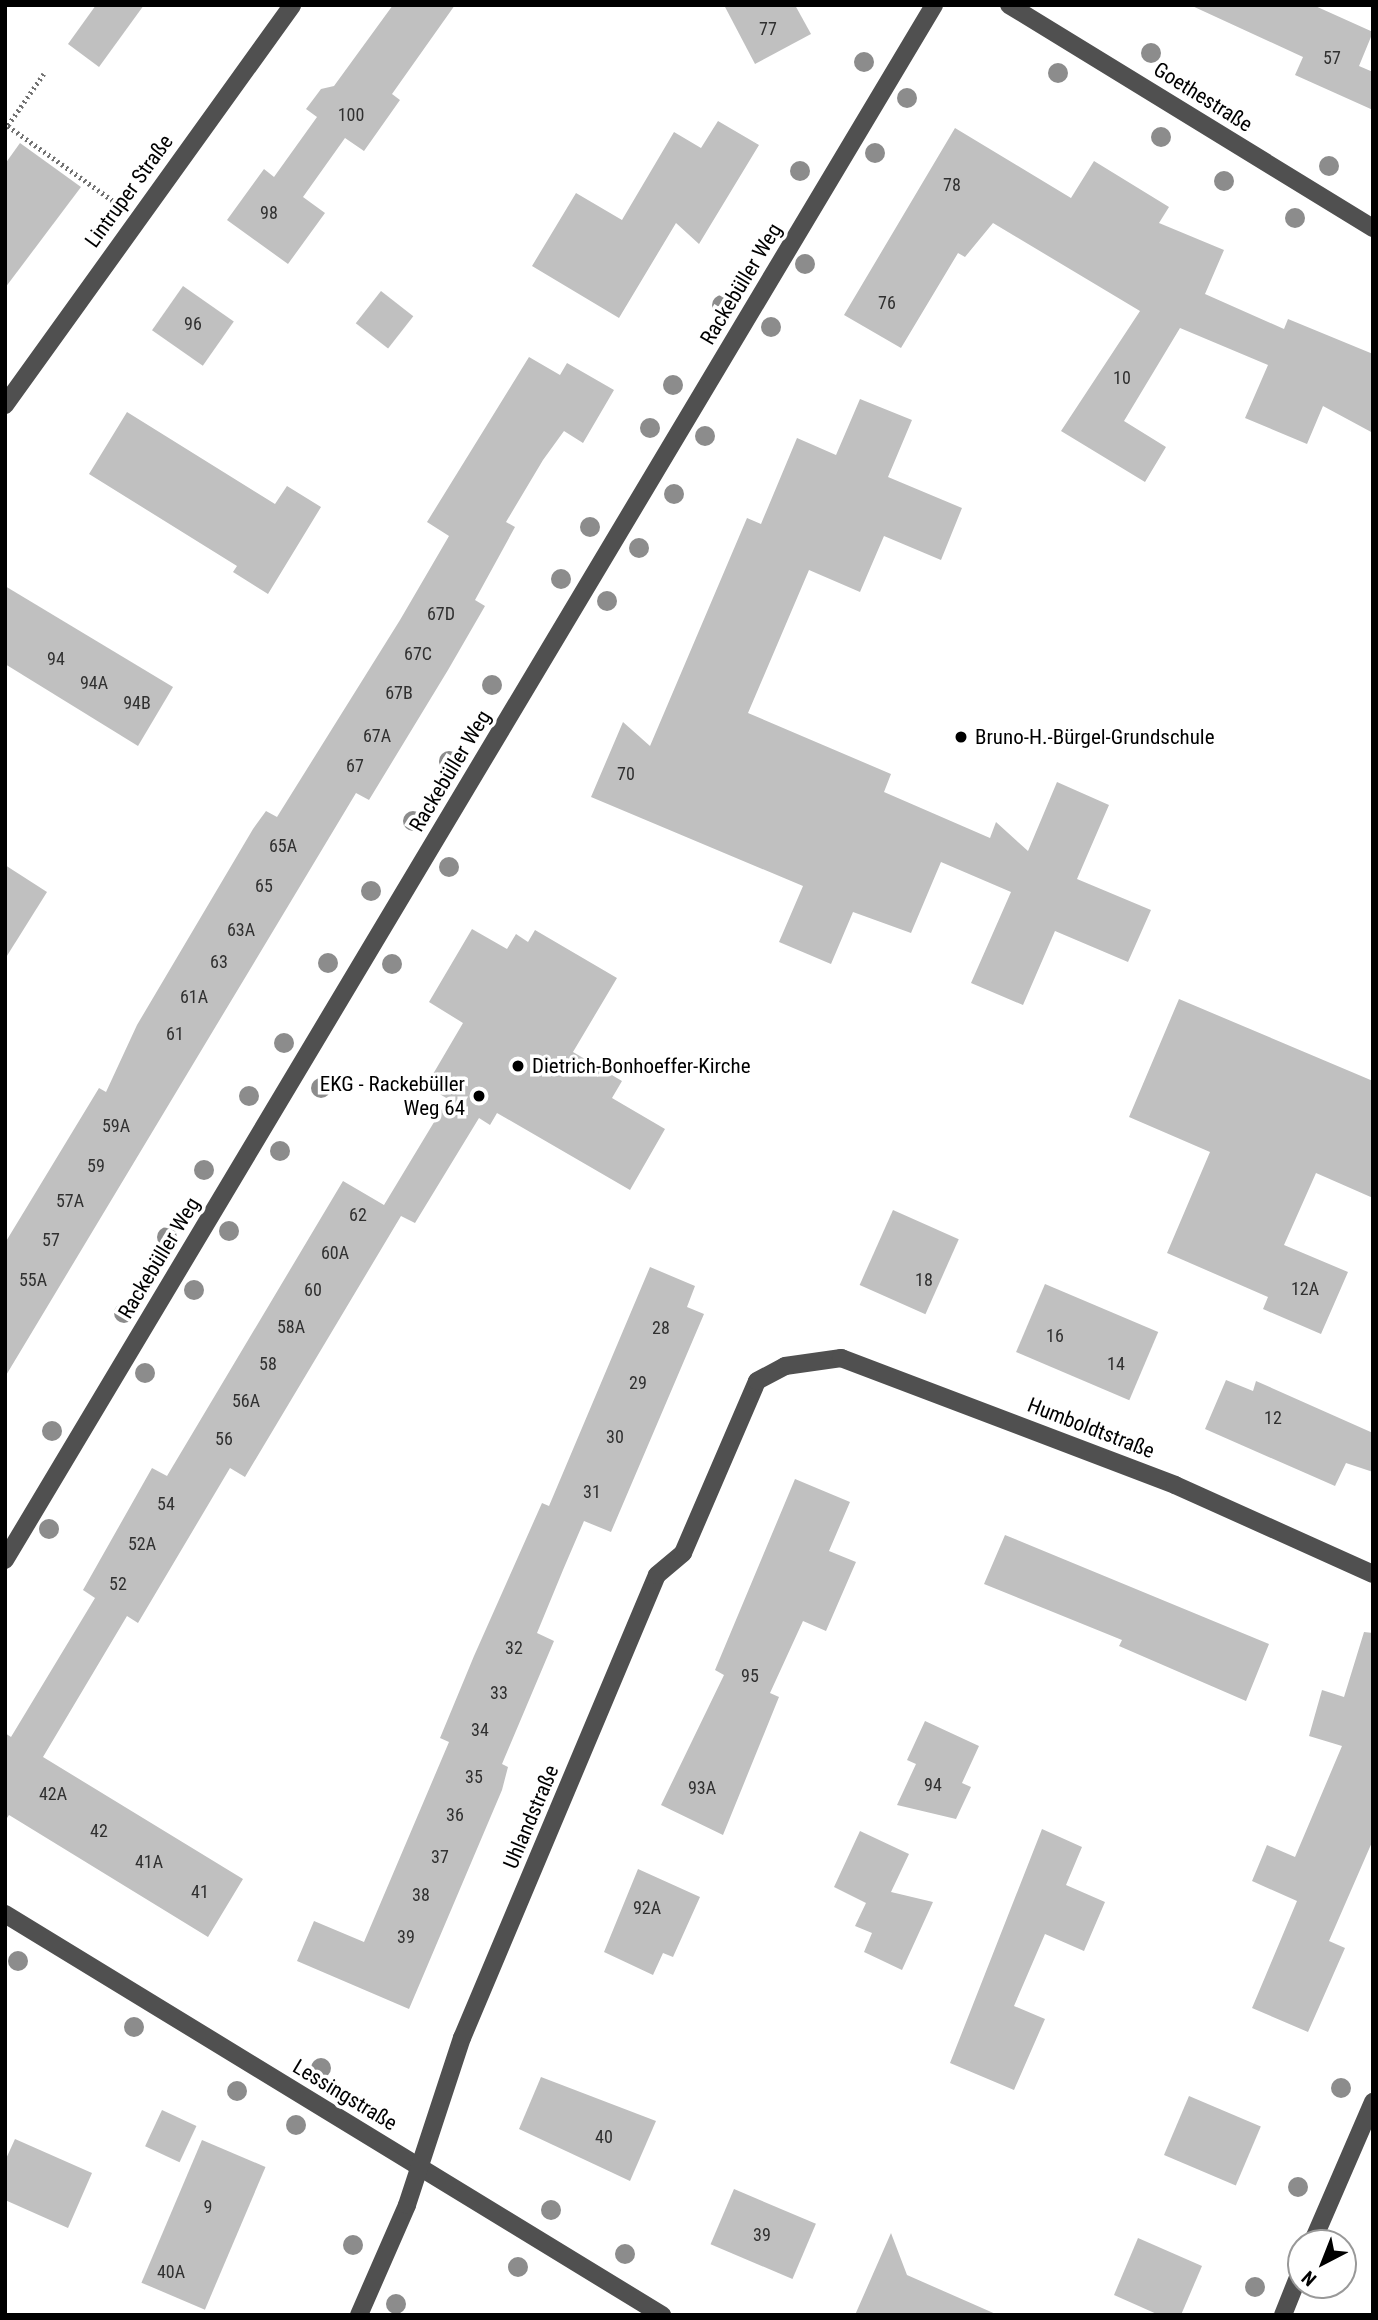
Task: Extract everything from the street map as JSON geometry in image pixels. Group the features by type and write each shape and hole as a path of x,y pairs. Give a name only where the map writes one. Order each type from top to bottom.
{"street":[{"name":"Lintruper Straße","path":"5,405 292,5"},
{"name":"Rackebüller Weg","path":"5,1560 934,5"},
{"name":"Goethestraße","path":"1009,5 1373,228"},
{"name":"Humboldtstraße","path":"785,1366 841,1358 899,1377 1175,1485 1373,1574"},
{"name":"Uhlandstraße","path":"359,2315 421,2167 462,2038 657,1575 683,1553 757,1381 785,1366"},
{"name":"Lessingstraße","path":"5,1914 662,2315"},
{"path":"1318,2229 1373,2102"}],"path":[{"path":"44,74 7,128 138,218"}],"building":[{"path":"96,5 144,5 99,67 68,44"},
{"path":"393,5 455,5 392,94 400,100 364,151 345,138 303,197 325,213 288,264 227,220 264,169 274,177 317,117 306,109 321,89 334,86"},
{"path":"724,5 795,5 811,34 755,64"},
{"path":"1190,5 1313,5 1373,32 1359,66 1373,72 1373,110 1295,75 1303,57"},
{"path":"718,121 759,145 699,244 676,223 619,318 532,266 576,193 622,220 674,132 701,148"},
{"path":"955,128 1071,198 1094,161 1169,207 1159,223 1224,250 1205,294 1284,329 1288,319 1373,354 1373,433 1323,406 1307,444 1245,418 1268,365 1180,328 1124,421 1166,447 1145,482 1061,431 1140,311 993,223 965,257 958,253 901,348 844,315"},
{"path":"20,143 81,187 5,288 5,164"},
{"path":"183,286 234,322 203,366 152,330"},
{"path":"381,291 413,316 388,349 356,323"},
{"path":"529,357 560,375 567,363 614,390 583,443 564,431 543,460 506,522 515,527 475,600 485,606 448,670 369,800 356,793 5,1377 5,1243 99,1088 106,1092 137,1025 253,829 266,811 277,817 400,620 449,536 427,522"},
{"path":"860,399 912,420 888,477 962,508 941,560 884,536 860,592 809,570 748,713 891,774 884,792 990,838 996,822 1028,851 1057,782 1109,805 1077,879 1151,910 1128,962 1055,931 1023,1005 971,983 1011,892 941,862 911,933 853,912 831,964 779,942 803,886 591,797 623,722 650,746 747,518 761,524 797,438 836,455"},
{"path":"127,412 275,504 287,486 321,507 268,594 233,572 237,566 89,474"},
{"path":"5,586 173,687 138,746 5,664"},
{"path":"5,865 47,892 5,959"},
{"path":"472,929 507,949 516,934 528,942 535,930 617,978 573,1052 622,1081 612,1098 665,1129 630,1190 497,1113 490,1125 479,1118 415,1223 401,1216 245,1477 230,1468 138,1623 127,1616 43,1757 243,1879 208,1937 9,1815 5,1821 5,1733 11,1737 95,1598 83,1590 152,1468 167,1476 343,1181 384,1205 448,1099 426,1086 463,1023 429,1002"},
{"path":"1179,999 1373,1081 1373,1198 1316,1173 1284,1245 1348,1272 1321,1334 1263,1309 1268,1297 1167,1253 1210,1152 1129,1117"},
{"path":"893,1210 959,1239 925,1314 860,1285"},
{"path":"650,1267 695,1286 687,1307 704,1314 611,1532 584,1521 563,1570 537,1633 554,1641 502,1764 508,1767 502,1790 409,2009 297,1961 314,1921 364,1942 449,1742 440,1738 474,1656 542,1503 549,1506"},
{"path":"1045,1284 1158,1332 1129,1400 1016,1352"},
{"path":"1226,1380 1253,1391 1256,1381 1373,1433 1373,1472 1346,1463 1335,1486 1205,1429"},
{"path":"795,1479 850,1502 829,1551 856,1562 826,1631 803,1621 770,1693 779,1697 723,1835 661,1805 724,1675 715,1670"},
{"path":"1005,1535 1269,1644 1246,1701 1119,1646 1122,1640 984,1584"},
{"path":"1364,1632 1373,1633 1373,1840 1329,1941 1345,1948 1308,2032 1252,2008 1297,1901 1252,1881 1267,1845 1295,1857 1342,1746 1309,1736 1322,1690 1344,1697"},
{"path":"925,1721 979,1746 962,1783 971,1787 956,1819 897,1805 916,1764 907,1760"},
{"path":"1042,1829 1082,1847 1066,1885 1105,1902 1084,1951 1045,1934 1014,2006 1045,2019 1014,2090 950,2063"},
{"path":"860,1831 909,1854 891,1892 933,1902 902,1970 864,1952 872,1933 855,1926 866,1903 834,1887"},
{"path":"638,1869 700,1897 673,1957 663,1953 653,1975 604,1952"},
{"path":"541,2077 656,2121 630,2181 519,2129"},
{"path":"1189,2096 1261,2126 1236,2185 1164,2155"},
{"path":"162,2110 196,2126 180,2162 145,2146"},
{"path":"15,2139 92,2173 68,2228 5,2200 5,2161"},
{"path":"202,2140 266,2167 205,2310 141,2283"},
{"path":"734,2189 816,2224 792,2279 711,2244"},
{"path":"891,2233 907,2275 998,2315 855,2315"},
{"path":"1138,2238 1202,2266 1181,2315 1159,2315 1114,2295"}],"place":[{"name":"Bruno-H.-Bürgel-Grundschule","path":"961,737"},
{"name":"Dietrich-Bonhoeffer-Kirche","path":"518,1066"},
{"name":"EKG - Rackebüller Weg 64","path":"479,1096"}]}
